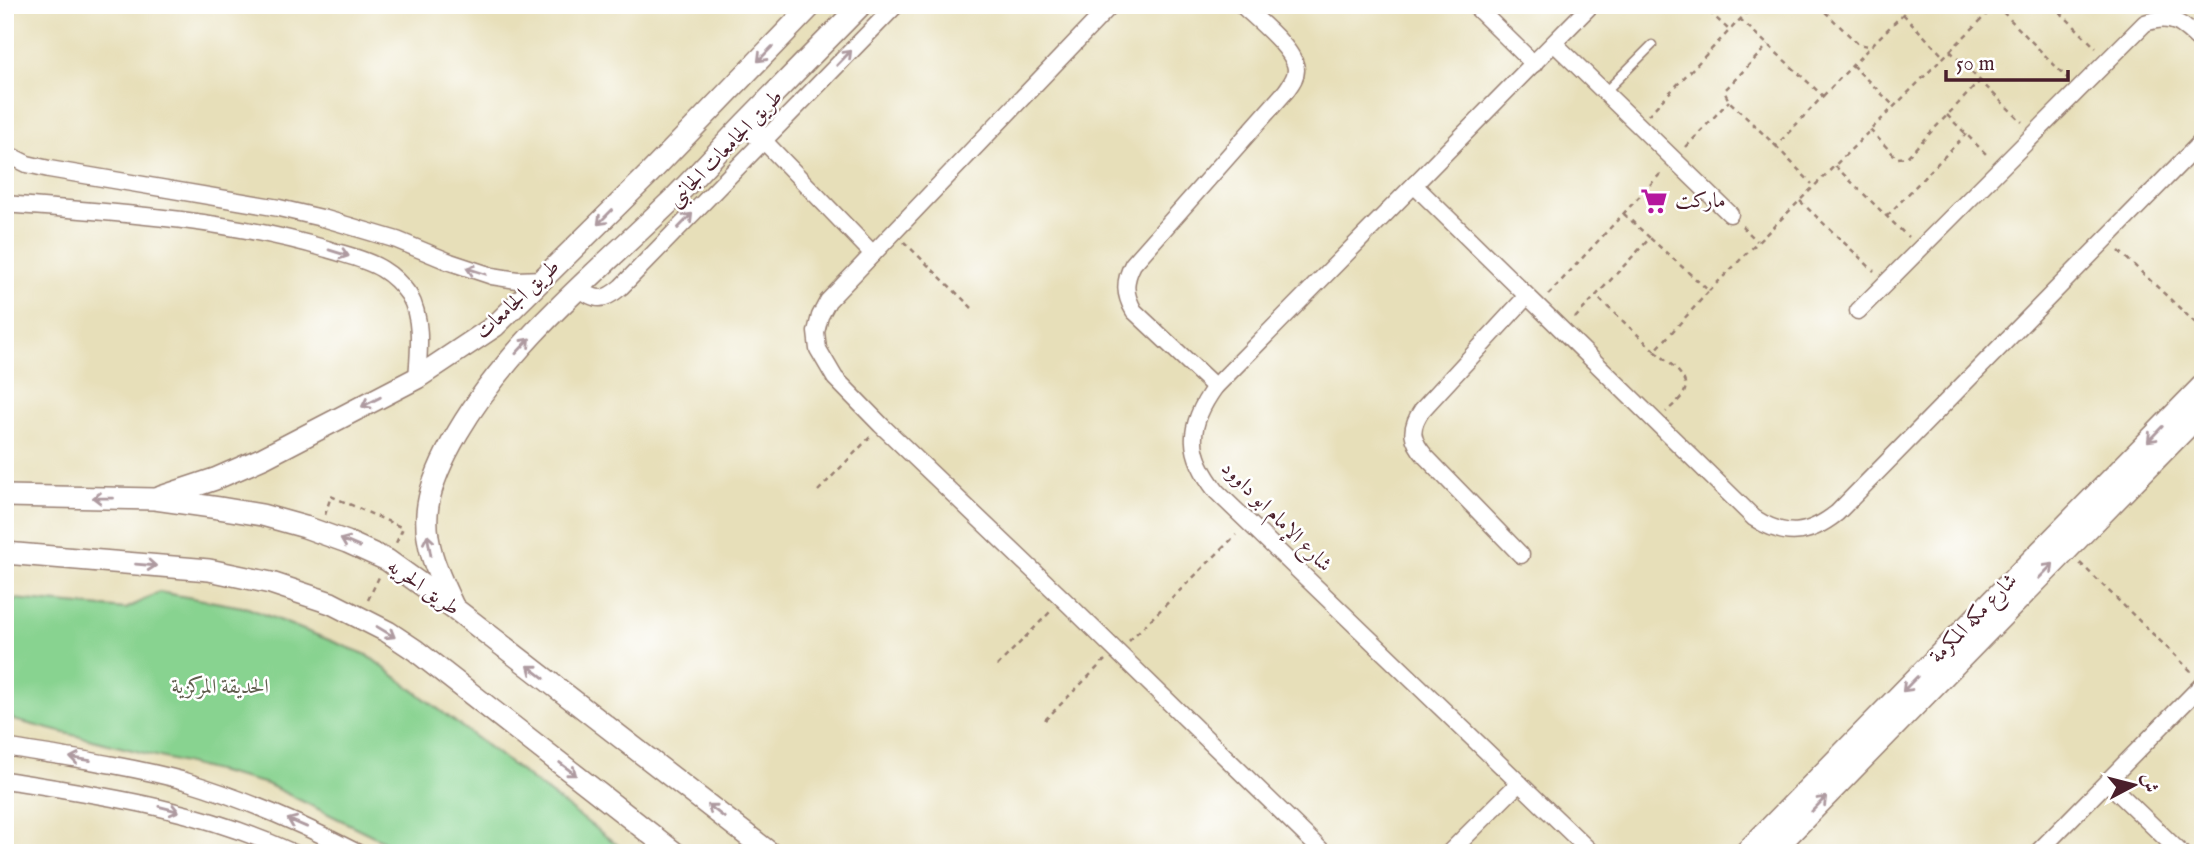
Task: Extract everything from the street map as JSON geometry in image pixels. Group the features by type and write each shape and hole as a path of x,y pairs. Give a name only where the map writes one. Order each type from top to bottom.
{"main road":[{"name":"طريق الجامعات","path":"155,499 215,479 263,458 417,378 495,326 646,177 812,5"},
{"name":"طريق الجامعات","path":"454,608 432,558 427,532 428,505 446,451 475,405 506,365 578,288 674,198 861,5"},
{"path":"746,122 764,141"},
{"path":"550,272 578,288"},
{"name":"شارع مكه المكرمة","path":"1772,853 1893,715 2203,385"},
{"name":"شارع مكه المكرمة","path":"1745,853 2067,550 2203,411"},
{"name":"طريق الحريه","path":"5,496 155,499 262,515 337,538 387,560 454,608 770,853"},
{"path":"5,553 240,575 302,592 360,617 415,650 676,853"}],"street":[{"name":"طريق الجامعات الجانبى","path":"578,288 599,299 614,293 896,5"},
{"path":"1111,5 828,301 816,332 818,349 835,378 881,425 1324,853"},
{"path":"1215,387 1134,311 1125,288 1127,275 1133,264 1294,79 1296,69 1291,55 1242,5"},
{"path":"1474,5 1534,64"},
{"name":"شارع الإمام ابو داوود","path":"1591,5 1215,387 1201,407 1194,429 1195,452 1203,474 1217,492 1592,853"},
{"path":"1858,311 2145,23 2155,19 2176,21 2203,44"},
{"path":"1554,43 1730,214"},
{"path":"1415,185 1754,519 1769,528 1787,532 1806,531 1823,524 1837,513 2203,140"},
{"path":"764,141 873,254"},
{"path":"5,153 27,164 49,169 279,208 326,219 397,240 492,276 517,280 550,272"},
{"path":"5,204 104,212 273,235 365,261 397,280 409,295 417,313 417,378"},
{"path":"273,235 279,208"},
{"path":"1521,555 1426,457 1416,445 1413,432 1415,420 1422,410 1533,301"},
{"path":"2037,853 2106,782 2198,679"},
{"path":"5,747 121,766 184,781 258,806 306,826 358,853"},
{"path":"5,780 167,808 218,822 294,853"},
{"path":"2106,782 2179,852"},
{"path":"1449,853 1519,783"}],"lane":[{"path":"1605,92 1652,45"}],"path":[{"path":"1702,5 1729,30"},
{"path":"1741,5 1748,12"},
{"path":"1639,125 1754,5"},
{"path":"1818,5 1858,44 1873,44"},
{"path":"1776,146 1912,5"},
{"path":"1655,351 1757,241 1996,5 2079,90"},
{"path":"2053,5 2108,60"},
{"path":"1903,15 1944,57"},
{"path":"1740,19 1823,96"},
{"path":"1768,45 1725,93 1729,101 1813,186"},
{"path":"1949,51 2035,134"},
{"path":"1852,65 1894,106"},
{"path":"1870,130 1897,158 1903,159 1980,81"},
{"path":"1533,301 1624,214 1729,101"},
{"path":"1947,115 2000,169"},
{"path":"1887,216 1966,134"},
{"path":"1834,165 1920,249"},
{"path":"1799,200 1886,283"},
{"path":"1624,214 1709,291"},
{"path":"1730,214 1757,241"},
{"path":"894,233 972,308"},
{"path":"1563,331 1650,238"},
{"path":"2106,239 2203,330"},
{"path":"1596,296 1681,375 1685,386 1684,393 1656,423"},
{"path":"818,491 881,425"},
{"path":"1045,719 1248,522"},
{"path":"2067,550 2198,679"},
{"path":"360,617 387,560"},
{"path":"997,666 1063,599"}],"green space":[{"name":"الحديقة المركزية","path":"159,592 248,608 367,655 628,853 408,853 267,784 13,720 5,697 5,625 15,599 126,609"}],"place":[{"name":"ماركت","path":"1654,201"}]}
